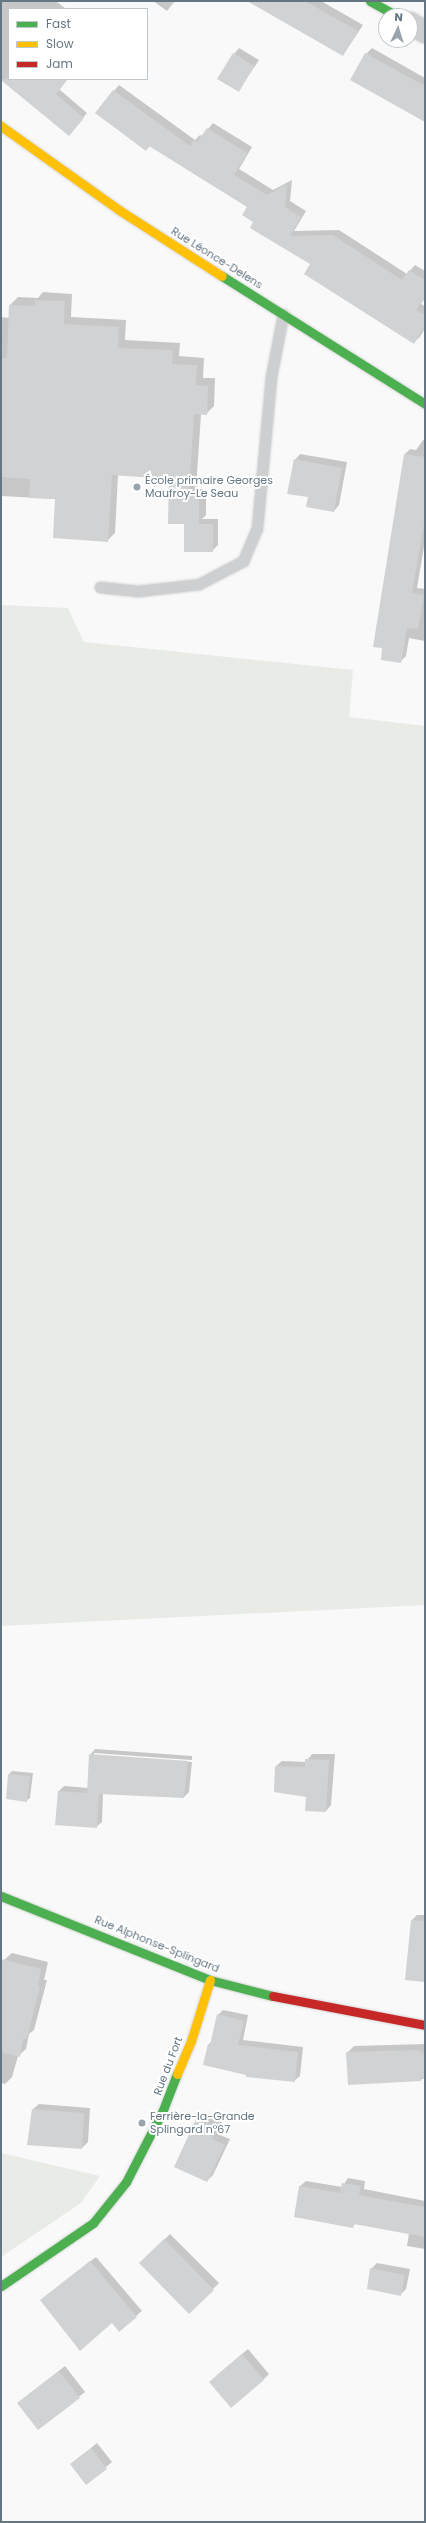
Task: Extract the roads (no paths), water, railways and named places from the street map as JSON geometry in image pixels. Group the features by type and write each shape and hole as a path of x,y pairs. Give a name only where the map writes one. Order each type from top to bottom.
{"street":[{"path":"370,1 383,8"},
{"name":"Rue Léonce-Delens","path":"1,126 119,210 425,404"},
{"name":"Rue Alphonse-Splingard","path":"1,1896 210,1980 290,2001 425,2025"},
{"name":"Rue du Fort","path":"1,2286 93,2223 126,2182 163,2110 191,2041 210,1980"}],"lane":[{"path":"100,587 138,591 199,584 243,561 257,528 271,377 283,314"}],"place":[{"name":"École primaire Georges Maufroy-Le Seau","path":"137,487"},
{"name":"Ferrière-la-Grande Splingard n°67","path":"142,2123"}]}
